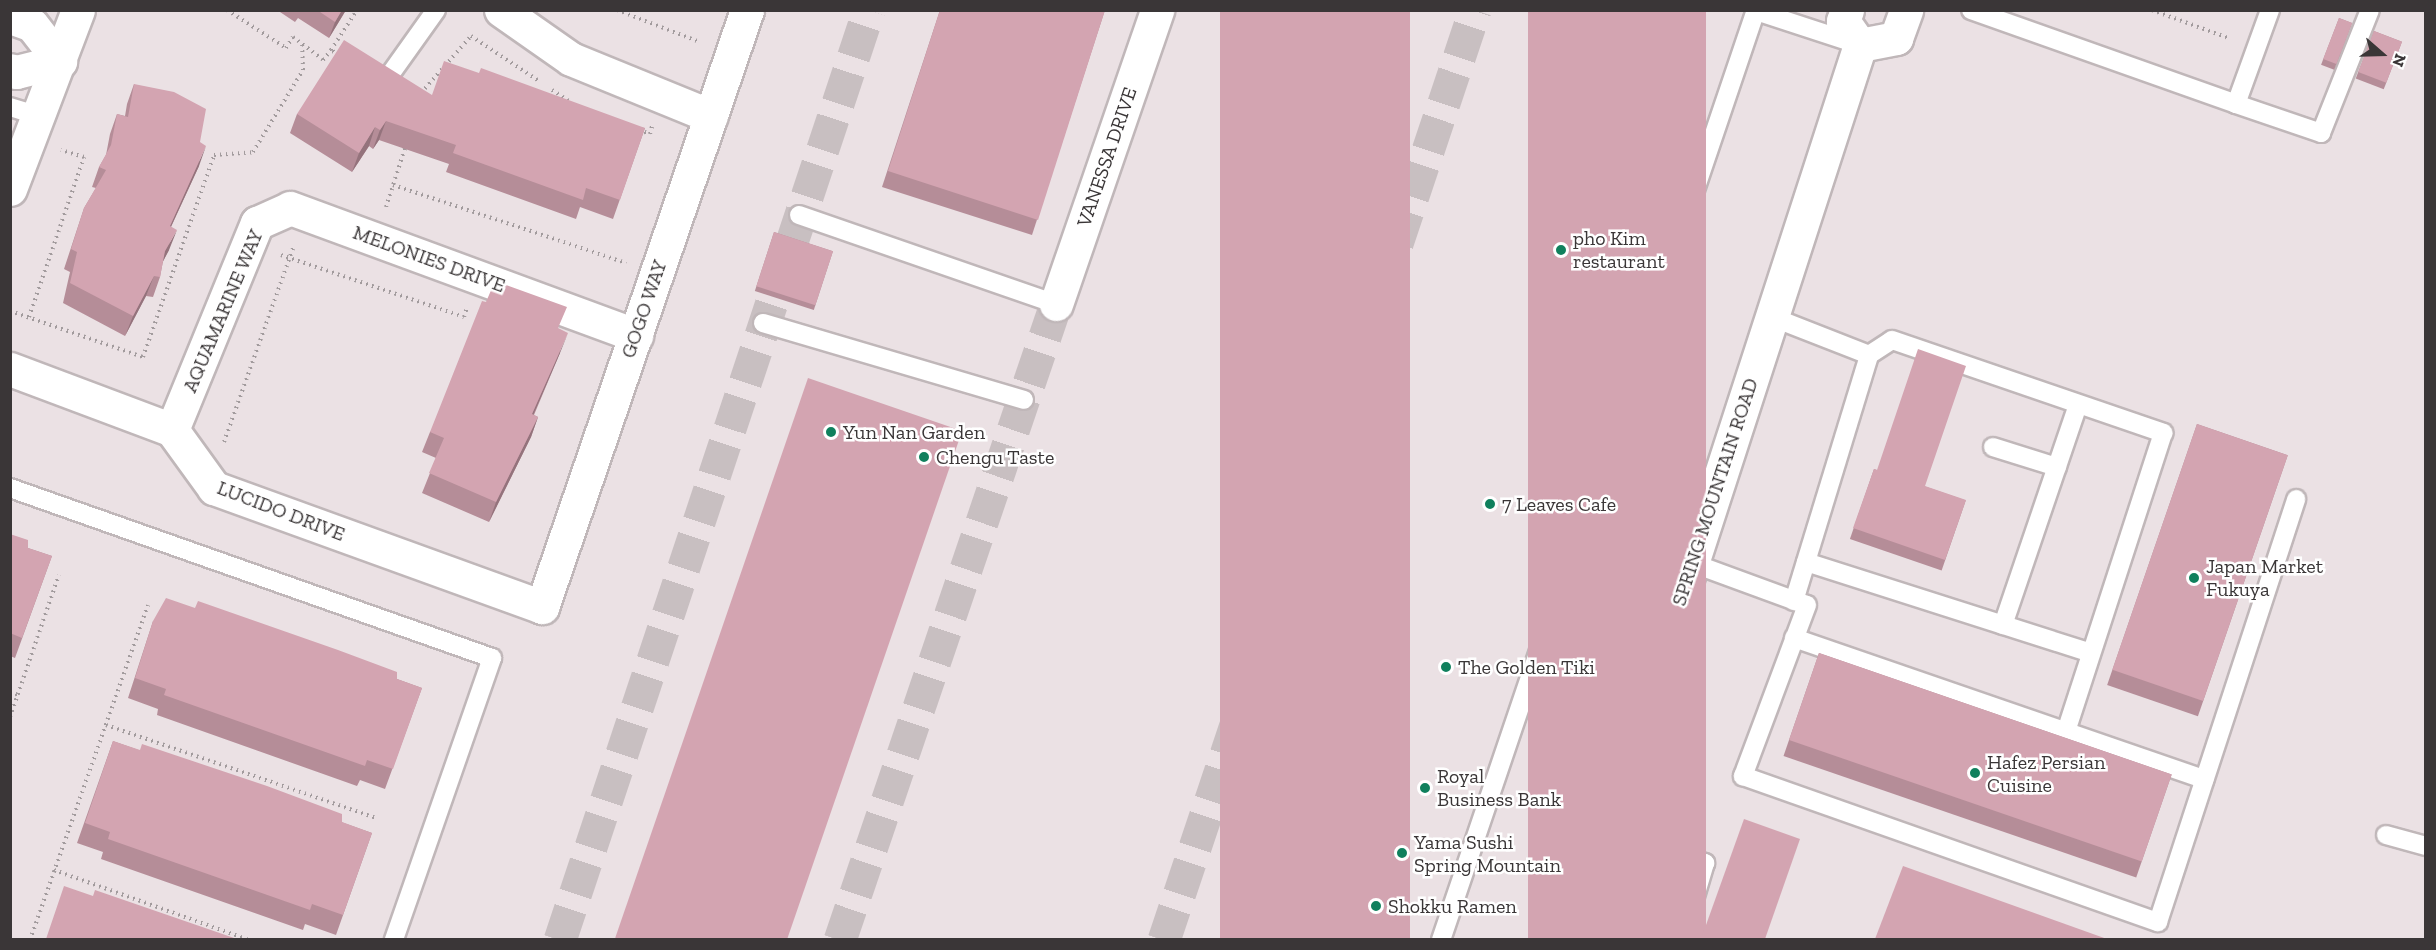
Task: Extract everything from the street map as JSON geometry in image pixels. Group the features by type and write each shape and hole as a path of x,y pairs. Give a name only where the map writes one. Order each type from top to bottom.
{"street":[{"path":"10,189 25,112 60,61 78,10"},
{"path":"501,10 572,59 706,130"},
{"name":"GOGO WAY","path":"542,607 747,10"},
{"name":"VANESSA DRIVE","path":"1056,304 1157,10"},
{"path":"1847,10 1843,21 1860,45 1896,38 1906,10"},
{"path":"10,17 32,25 60,61"},
{"name":"SPRING MOUNTAIN ROAD","path":"1573,929 1860,45"},
{"path":"10,70 16,72 60,61"},
{"name":"MELONIES DRIVE","path":"298,211 636,334"},
{"name":"AQUAMARINE WAY","path":"172,430 257,223 298,211"},
{"path":"10,369 172,430"},
{"name":"LUCIDO DRIVE","path":"172,430 214,488 542,607"}],"lane":[{"path":"389,76 436,10"},
{"path":"1971,10 2321,133 2370,10"},
{"path":"2236,104 2270,10"},
{"path":"1441,939 1756,11 1860,45"},
{"path":"800,215 1056,304"},
{"path":"1772,317 1869,355"},
{"path":"763,323 1024,400"},
{"path":"1794,600 1869,355 1892,340 2163,433 2066,731"},
{"path":"2003,625 2078,405"},
{"path":"1993,447 2057,468"},
{"path":"10,488 492,658 394,939"},
{"path":"1692,563 1807,605 1743,776 2158,922 2296,499"},
{"path":"1806,562 2091,653"},
{"path":"1556,600 1668,639"},
{"path":"1794,638 2204,779"},
{"path":"1606,829 1705,862 1682,939"},
{"path":"2386,835 2426,846"},
{"path":"1573,929 1651,939"}],"path":[{"path":"227,10 286,48 293,37 323,60 357,10"},
{"path":"616,10 732,54"},
{"path":"2153,11 2228,38"},
{"path":"414,101 471,36 573,104"},
{"path":"10,311 143,357 214,155 253,152 303,70 302,44"},
{"path":"331,50 349,61"},
{"path":"628,125 650,134 652,126 706,130"},
{"path":"375,239 408,133"},
{"path":"28,317 84,157 61,150 58,143"},
{"path":"393,185 657,273"},
{"path":"209,482 288,258 298,211"},
{"path":"249,243 464,317 478,277"},
{"path":"10,717 59,575"},
{"path":"30,939 148,605"},
{"path":"10,692 18,695"},
{"path":"106,725 376,818"},
{"path":"54,870 249,939"}],"building":[{"path":"317,10 342,10 335,22"},
{"path":"940,10 1105,10 1038,220 888,171"},
{"path":"1220,10 1410,10 1410,940 1220,940"},
{"path":"1528,10 1706,10 1706,940 1528,940"},
{"path":"2339,18 2352,23 2336,64 2323,59"},
{"path":"2374,31 2402,42 2386,83 2358,72"},
{"path":"344,40 432,95 444,61 479,73 481,68 645,128 620,200 586,188 583,200 453,153 456,145 386,121 380,130 375,127 359,153 297,114"},
{"path":"134,84 174,92 206,109 200,142 206,146 170,226 177,230 165,251 160,277 154,276 133,316 70,283 77,252 71,249 84,208 106,170 99,167 111,145 117,114 128,117"},
{"path":"774,232 833,251 815,305 756,286"},
{"path":"495,281 567,307 558,328 568,333 532,414 538,417 496,502 429,473 444,438 430,432 482,301 486,302"},
{"path":"1918,349 1966,366 1925,486 1966,500 1945,560 1853,528 1874,469 1877,470"},
{"path":"808,378 962,431 787,940 622,940 615,938"},
{"name":"Japan Market Fukuya","path":"2197,424 2288,455 2203,701 2112,670"},
{"path":"10,534 28,540 28,548 52,556 22,638 10,633"},
{"path":"166,598 195,608 198,601 338,650 397,672 397,679 422,688 393,769 367,760 365,766 164,695 166,689 135,678 153,621"},
{"name":"Hafez Persian Cuisine","path":"1819,653 2172,774 2142,861 1789,740"},
{"path":"113,741 140,750 142,744 267,786 342,814 342,822 372,833 343,915 312,904 310,910 108,839 110,832 85,823"},
{"path":"1744,819 1800,839 1765,939 1701,939"},
{"path":"1903,866 2107,939 1875,939"},
{"path":"64,886 93,896 95,890 237,939 46,939"}],"tunnel":[{"path":"560,940 869,10"},
{"path":"1164,940 1475,10"},
{"path":"840,940 1056,304"}],"place":[{"name":"pho Kim restaurant","path":"1561,250"},
{"name":"Yun Nan Garden","path":"831,432"},
{"name":"Chengu Taste","path":"924,457"},
{"name":"7 Leaves Cafe","path":"1490,504"},
{"name":"Japan Market Fukuya","path":"2194,578"},
{"name":"The Golden Tiki","path":"1446,667"},
{"name":"Hafez Persian Cuisine","path":"1975,773"},
{"name":"Royal Business Bank","path":"1425,788"},
{"name":"Yama Sushi Spring Mountain","path":"1402,853"},
{"name":"Shokku Ramen","path":"1376,906"}]}
